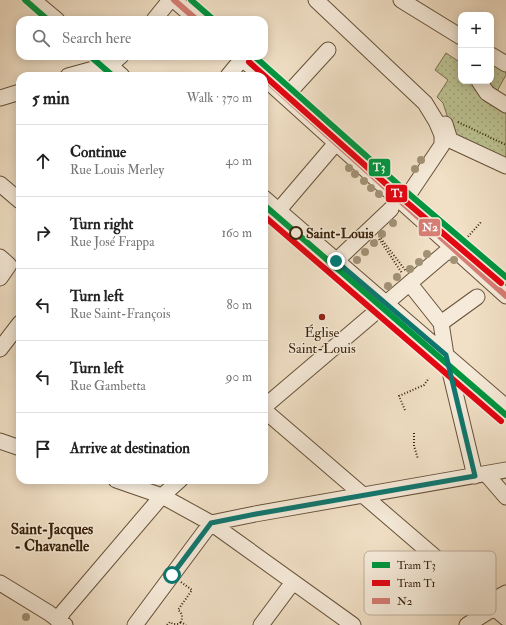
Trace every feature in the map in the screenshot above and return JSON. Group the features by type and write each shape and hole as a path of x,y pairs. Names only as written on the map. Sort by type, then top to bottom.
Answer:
{"street":[{"path":"33,0 51,16"},
{"path":"157,16 170,0"},
{"path":"174,0 192,16"},
{"path":"316,0 424,103 436,121 442,135 442,146 412,188 336,261"},
{"path":"401,0 458,34"},
{"path":"285,97 328,50"},
{"path":"494,57 506,64"},
{"path":"103,60 117,72"},
{"path":"77,72 103,60 116,60"},
{"path":"231,72 239,60"},
{"path":"244,60 258,72"},
{"path":"268,82 336,143 396,205 455,250 506,296"},
{"path":"481,84 487,93 506,105"},
{"path":"0,98 16,93"},
{"path":"424,103 435,106 445,124 450,140 506,166"},
{"path":"278,211 336,143"},
{"path":"0,184 16,198"},
{"path":"268,202 506,407"},
{"path":"268,404 386,304 410,280 445,253 455,250"},
{"path":"0,257 9,265 0,278"},
{"path":"410,280 441,324 446,355 481,475 506,497"},
{"path":"441,324 477,297"},
{"path":"0,349 16,328"},
{"path":"268,413 363,496 435,551"},
{"path":"0,441 16,447"},
{"path":"135,625 211,523 506,470"},
{"path":"128,484 162,496 211,523 353,625"},
{"path":"0,583 49,613 61,623 63,612 162,496 176,484"},
{"path":"261,625 294,582"},
{"path":"502,602 506,618"},
{"path":"467,625 482,615"}],"path":[{"path":"454,126 457,122 506,145"},
{"path":"468,236 482,221"},
{"path":"371,228 390,253 399,268 410,280"},
{"path":"390,253 402,266 410,280"},
{"path":"405,410 400,396 424,385 430,378"},
{"path":"414,433 414,446 418,459"},
{"path":"172,575 192,590 178,610 183,618 181,622"},
{"path":"167,625 170,622 173,624 179,624 181,622"},
{"path":"181,622 186,625"}],"green space":[{"path":"446,53 458,61 458,84 494,84 494,63 506,70 506,75 496,93 506,99 506,163 454,137 443,103 437,97 448,80 435,70"}],"tram line":[{"name":"T3","path":"25,0 43,16"},
{"name":"T3","path":"191,0 209,16"},
{"name":"T3","path":"95,60 108,72"},
{"name":"T3","path":"258,60 409,194 506,277"},
{"name":"T1","path":"249,62 260,72"},
{"name":"T1","path":"268,79 404,200 501,283"},
{"name":"T3","path":"268,208 506,415"},
{"name":"T1","path":"268,219 501,421"}],"transit line":[{"name":"N2","path":"174,0 192,16"},
{"name":"N2","path":"268,82 506,296"}],"place":[{"name":"Saint-Louis","path":"296,233"},
{"name":"Église Saint-Louis","path":"322,317"}],"district":[{"name":"Saint-Jacques - Chavanelle","path":"52,538"}],"route":[{"path":"172,575 211,523 475,476 446,355 336,261"}]}
